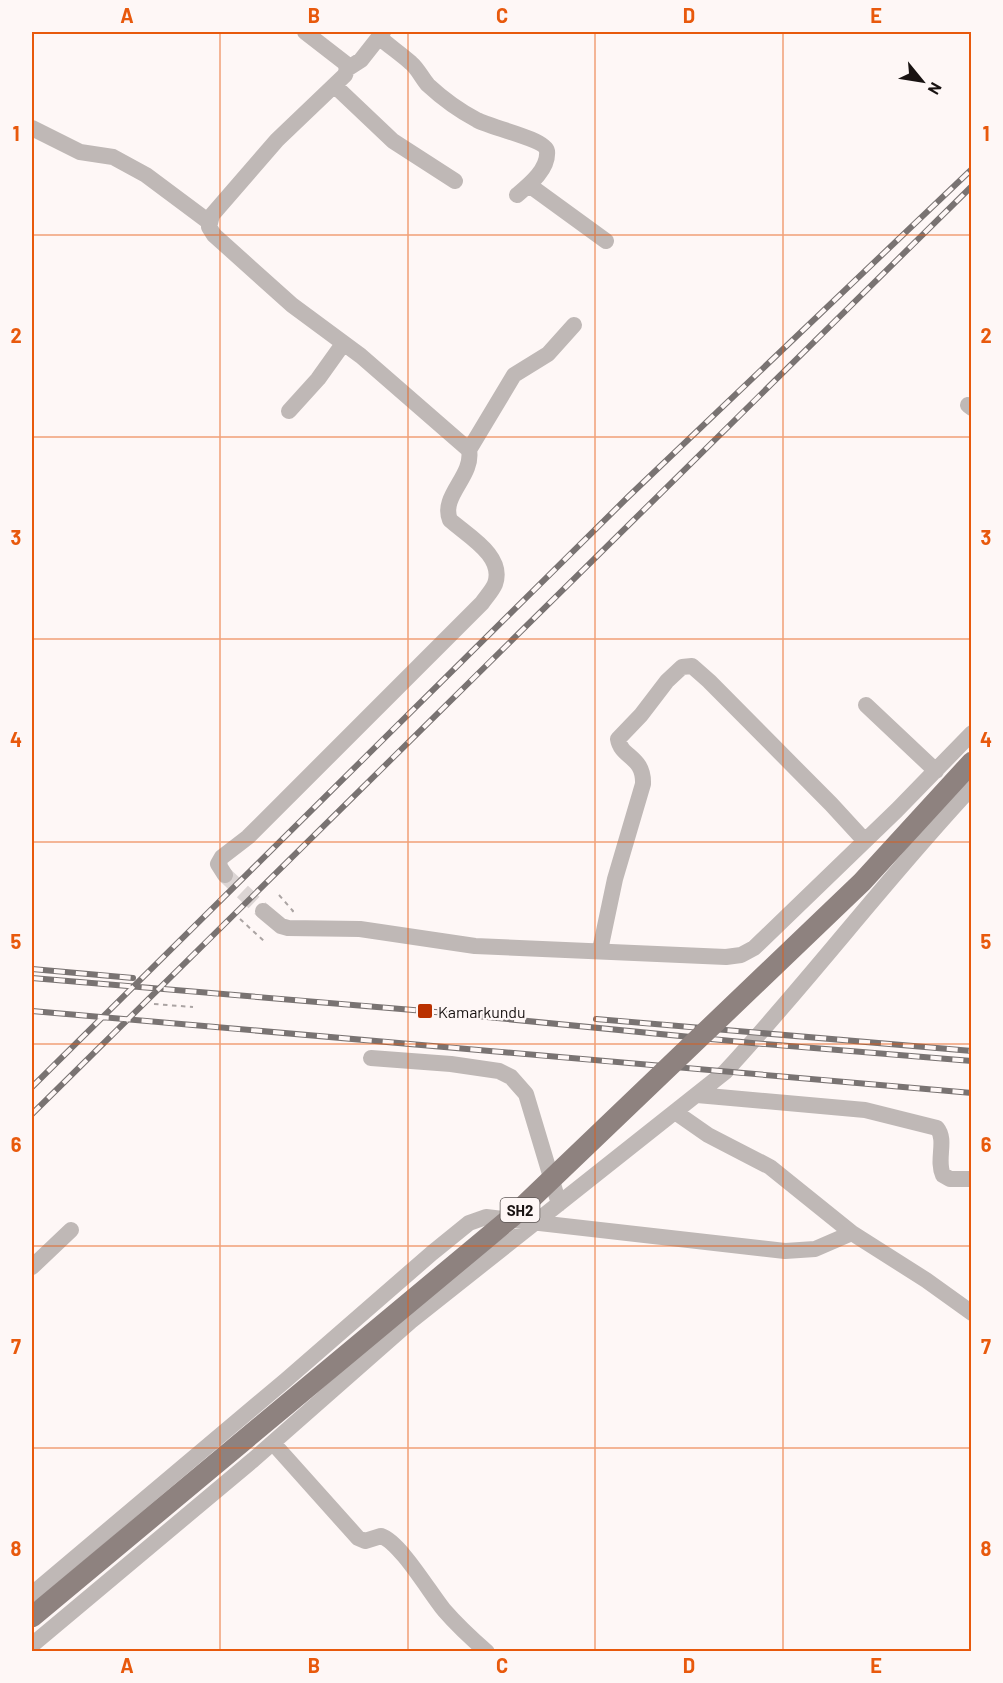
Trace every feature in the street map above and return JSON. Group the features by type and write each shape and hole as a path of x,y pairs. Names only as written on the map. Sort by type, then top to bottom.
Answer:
{"main road":[{"name":"SH2","path":"32,1617 513,1216 862,882 972,762"}],"street":[{"path":"304,32 345,63 347,69 345,75 277,140 212,215 209,227 214,235 292,305 370,364 469,450"},
{"path":"347,69 361,60 381,34 433,89 464,112 478,121 535,141 545,147 547,151 543,167 523,190 606,241"},
{"path":"335,86 393,141 455,181"},
{"path":"32,128 80,153 113,157 146,175 209,222"},
{"path":"225,875 218,864 222,857 256,829 482,603 494,586 498,574 495,562 488,552 450,520 447,513 448,505 469,465 469,450 514,375 548,354 574,325"},
{"path":"289,411 318,379 343,344"},
{"path":"600,950 615,879 643,784 644,773 620,745 618,739 641,715 667,681 682,667 692,666 709,681 865,841"},
{"path":"866,705 936,771"},
{"path":"263,911 281,926 288,928 360,929 475,946 726,957 741,955 754,948 972,733"},
{"path":"32,1645 273,1443 411,1321 725,1072 924,838 972,787"},
{"path":"371,1058 451,1064 499,1071 511,1077 526,1094 559,1204"},
{"path":"697,1095 865,1110 937,1128 941,1134 940,1163 943,1174 950,1179 972,1179"},
{"path":"675,1112 708,1135 770,1167 852,1233 926,1280 972,1313"},
{"path":"32,1594 469,1223 486,1217 785,1251 816,1249 852,1233"},
{"path":"32,1267 71,1230"},
{"path":"273,1443 358,1538 364,1541 381,1536 389,1540 445,1611 487,1652"}],"path":[{"path":"279,895 293,911 286,919"},
{"path":"240,919 265,942"},
{"path":"154,1004 193,1007"}],"tunnel":[{"path":"225,875 263,911"}],"railway":[{"path":"32,1087 628,497 972,169"},
{"path":"32,1114 972,186"},
{"path":"32,969 133,978"},
{"path":"32,978 972,1061"},
{"path":"32,1011 972,1093"},
{"path":"596,1019 972,1051"}],"place":[{"name":"Kamarkundu","path":"425,1011"}]}
